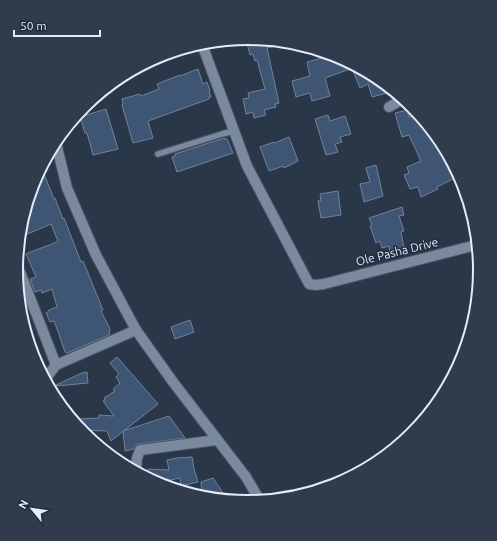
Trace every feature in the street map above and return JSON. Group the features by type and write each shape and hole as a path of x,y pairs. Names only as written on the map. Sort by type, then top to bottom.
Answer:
{"street":[{"path":"204,49 234,131"},
{"path":"389,107 398,102"},
{"name":"Ole Pasha Drive","path":"234,131 247,166 309,284 324,284 473,246"},
{"path":"58,150 67,188 96,255 136,330 173,382 246,477 257,496"},
{"path":"23,280 56,365"},
{"path":"49,375 56,365 136,330"},
{"path":"136,466 140,450 217,440"}],"lane":[{"path":"158,154 234,131"}],"building":[{"path":"248,45 274,46 267,48 279,103 275,104 276,107 264,110 266,115 254,118 253,112 246,114 243,99 249,98 248,93 265,89 257,60 255,61 253,54 250,55"},
{"path":"323,58 350,69 325,78 330,96 312,101 310,93 296,97 292,81 310,76 307,62"},
{"path":"198,69 203,84 207,82 211,97 148,121 153,138 133,143 122,105 122,99 140,94 141,96 159,89 157,84"},
{"path":"353,71 387,93 372,97 368,84 360,88"},
{"path":"106,109 118,149 93,155 87,133 85,133 81,120 85,115"},
{"path":"407,110 409,117 412,116 418,122 439,150 453,179 437,187 438,189 421,197 418,187 410,189 404,175 409,173 407,167 421,161 409,135 402,137 395,113"},
{"path":"328,115 330,121 345,116 351,134 340,137 342,142 335,144 338,152 326,155 315,119"},
{"path":"289,137 298,161 284,168 283,166 269,171 260,147"},
{"path":"224,138 227,139 233,153 177,172 172,157 175,156 175,154"},
{"path":"376,165 383,196 364,202 360,184 370,182 366,168"},
{"path":"44,175 63,219 64,218 81,262 83,261 103,310 101,311 110,329 109,335 67,353 65,352 54,321 50,322 46,313 57,307 52,289 42,293 41,290 35,292 30,279 36,277 26,254 58,241 51,224 26,235 35,198"},
{"path":"338,191 341,215 321,218 318,201 321,201 320,194"},
{"path":"402,207 404,215 399,216 404,231 401,232 405,254 392,257 389,246 382,248 380,241 376,243 369,218"},
{"path":"190,320 194,332 175,339 171,327"},
{"path":"117,357 158,404 111,441 107,431 89,430 79,419 99,418 99,415 114,416 103,401 105,400 104,398 115,391 113,389 120,383 116,377 119,374 110,363"},
{"path":"87,372 88,383 56,386 82,373"},
{"path":"169,416 185,438 139,444 136,445 134,449 125,451 123,431"},
{"path":"192,457 198,482 182,486 180,478 167,481 148,472 148,469 169,470 167,460"},
{"path":"213,478 224,495 202,491 201,482"}]}
